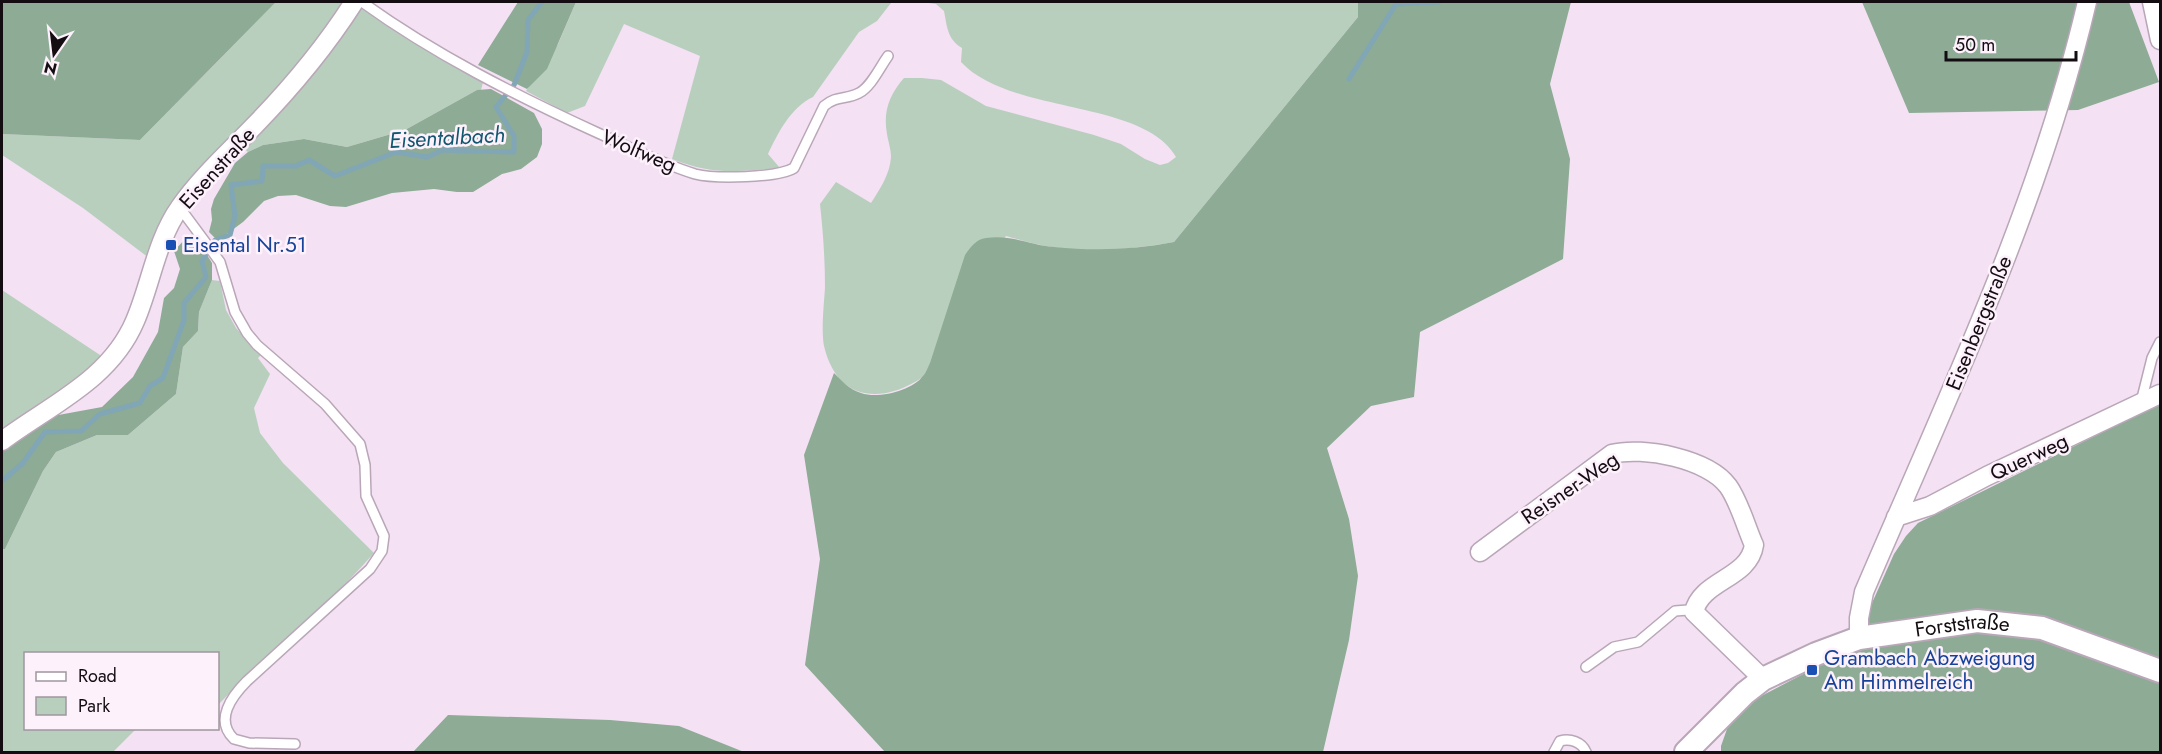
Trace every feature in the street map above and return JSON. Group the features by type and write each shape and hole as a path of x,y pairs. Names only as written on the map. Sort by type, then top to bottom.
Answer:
{"street":[{"name":"Eisenstraße","path":"2,441 73,394 101,372 111,360 135,323 162,242 180,208 202,180 286,91 354,2"},
{"name":"Eisenbergstraße","path":"1859,638 1859,618 1864,592 1953,389 2013,238 2072,62 2086,2"},
{"path":"2152,2 2160,40"},
{"name":"Querweg","path":"1896,517 1930,506 1987,476 2160,394"},
{"name":"Reisner-Weg","path":"1480,552 1612,454 1627,450 1653,451 1705,467 1718,474 1729,487 1754,545 1753,555 1745,565 1700,597 1694,612"},
{"path":"1694,612 1763,679"},
{"name":"Forststraße","path":"1686,753 1738,699 1763,679 1816,654 1859,638 1977,621 2042,628 2160,671"}],"lane":[{"name":"Wolfweg","path":"362,2 400,28 564,118 636,151 694,173 717,177 781,173 794,168 824,106 832,99 851,96 862,91 888,56"},
{"path":"180,208 220,262 235,312 247,333 257,345 325,404 360,444 365,465 366,496 384,536 381,551 370,569 242,686 226,711 227,728 234,739 249,743 295,744"},
{"path":"2141,402 2152,358 2160,342"},
{"path":"1586,667 1614,647 1638,642 1675,611 1694,612"},
{"path":"1554,753 1560,741 1566,739 1581,745 1586,753"}],"green space":[{"path":"2,2 276,2 140,140 2,134"},
{"path":"276,2 344,2 312,49 149,258 83,208 2,155 2,134 140,140"},
{"path":"518,2 576,2 547,69 527,89 478,65"},
{"path":"576,2 897,2 891,3 877,21 859,32 813,97 798,107 786,121 768,154 780,168 726,171 701,168 672,159 700,56 624,24 585,106 567,113 526,91 558,44"},
{"path":"921,2 1358,2 1358,17 1174,242 1128,248 1082,250 1046,246 1006,236 923,377 892,392 863,393 850,387 839,378 830,364 824,346 825,266 820,204 836,182 871,203 889,169 891,151 886,126 888,104 904,78 941,80 986,106 1121,144 1145,159 1160,165 1176,157 1159,138 1135,125 1106,115 1011,91 983,79 961,62 962,48 953,41 944,11 936,4"},
{"path":"1358,2 1571,2 1550,84 1570,159 1563,259 1420,332 1414,397 1371,406 1327,448 1349,519 1358,576 1349,640 1323,752 885,752 805,665 820,559 804,455 834,373 853,390 868,395 903,390 918,381 930,363 965,255 979,240 1003,237 1045,246 1084,249 1129,248 1174,242 1358,17"},
{"path":"1862,2 2129,2 2159,82 2078,110 1909,113"},
{"path":"358,6 416,43 484,79 481,90 477,90 405,130 347,147 304,139 263,145 248,152 242,147"},
{"path":"491,89 534,113 542,129 542,144 537,157 521,169 502,174 473,192 434,189 392,193 346,207 330,206 296,195 278,196 264,201 243,222 224,236 215,238 209,232 214,199 235,163 248,152 263,145 304,139 347,147 405,130 477,90"},
{"path":"186,238 199,242 212,263 212,280 199,312 198,331 183,347 176,394 128,435 97,435 56,452 43,471 5,549 2,549 2,449 53,416 102,407 133,377 158,332 164,298 174,288 180,269 174,251"},
{"path":"212,280 220,281 226,310 236,328 261,355 258,358 270,374 254,408 260,433 283,463 374,553 336,593 219,704 219,652 24,652 24,730 135,730 113,752 2,752 2,549 5,549 43,471 56,452 97,435 128,435 176,394 183,347 198,331 199,312"},
{"path":"2,290 103,357 2,440"},
{"path":"2160,404 2160,752 1721,752 1732,715 1746,704 1830,660 1859,632 1894,554 1918,523"},
{"path":"448,715 610,720 679,726 744,752 413,752"}],"waterway":[{"name":"Eisentalbach","path":"2,481 23,463 45,432 81,431 100,414 140,403 150,386 163,378 184,320 184,303 206,277 202,261 215,240 230,235 235,216 231,185 262,181 263,166 296,166 309,160 335,176 396,152 427,157 443,150 514,152 514,136 496,107 514,85 527,52 528,20 542,2"},
{"path":"1349,79 1396,4 1439,2"}],"place":[{"name":"Eisental Nr.51","path":"171,245"},
{"name":"Grambach Abzweigung Am Himmelreich","path":"1812,670"}]}
